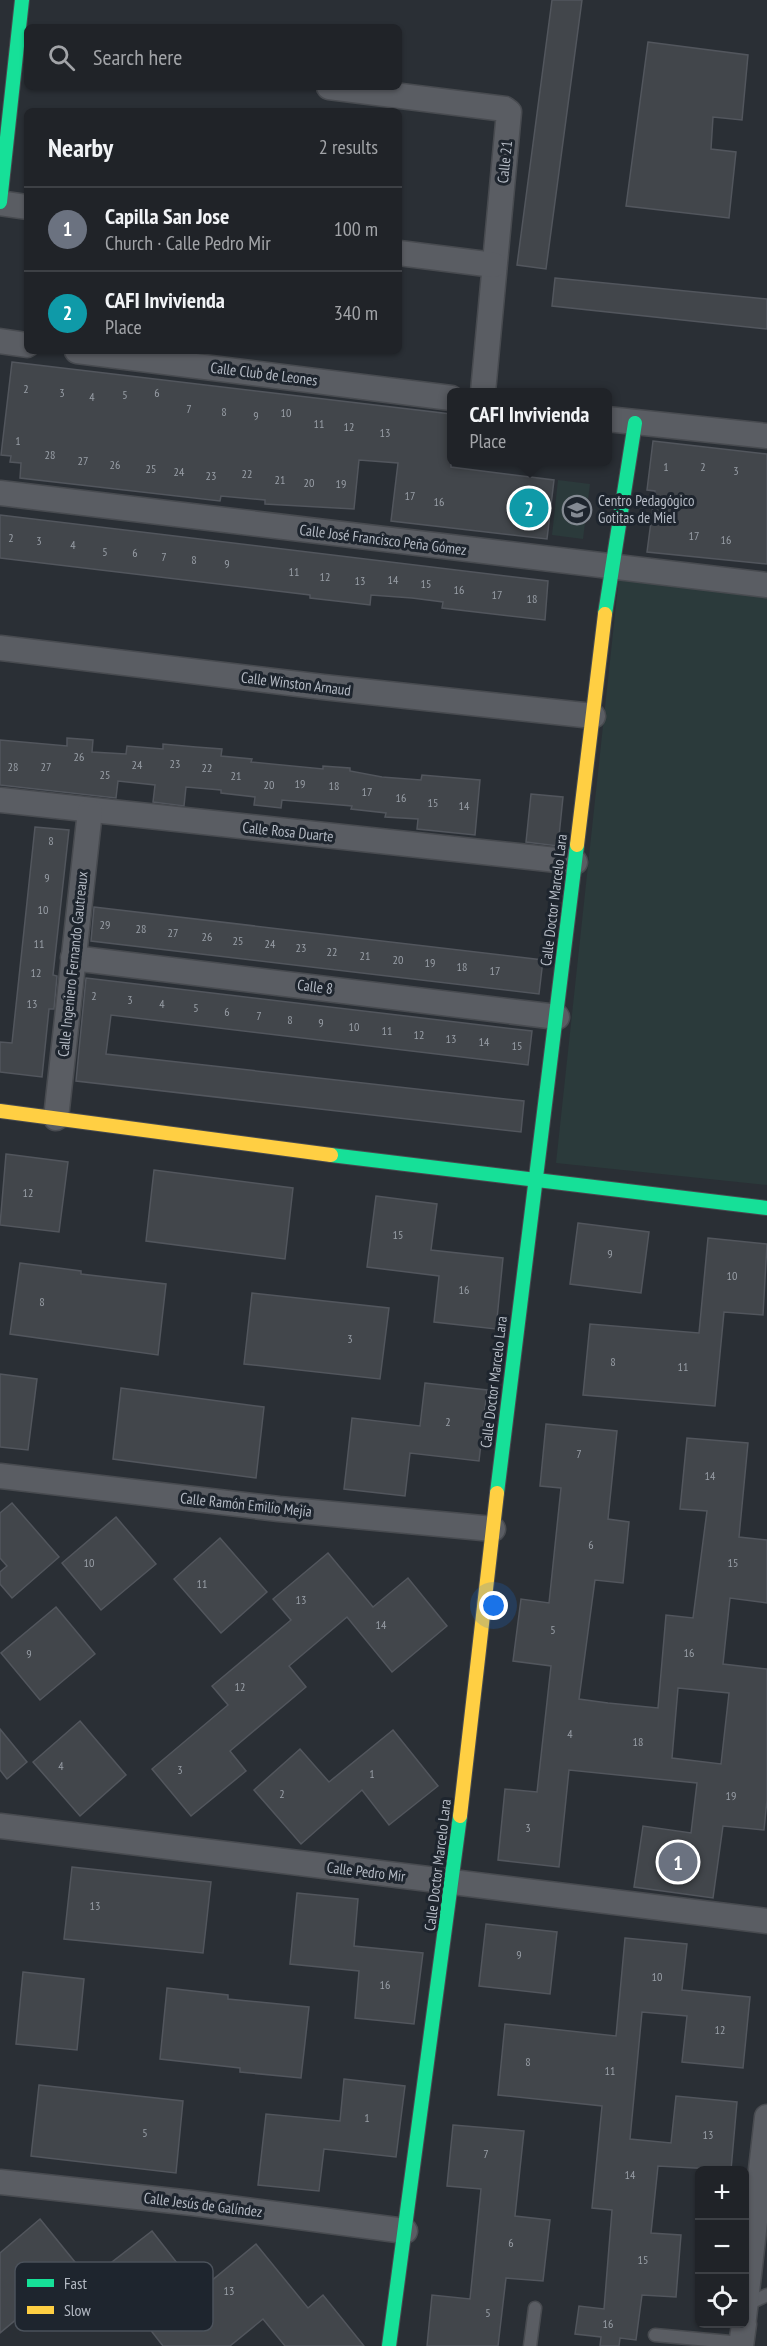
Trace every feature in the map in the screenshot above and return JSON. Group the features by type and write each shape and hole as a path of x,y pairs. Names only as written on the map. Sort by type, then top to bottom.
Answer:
{"street":[{"path":"22,0 15,47 0,203 24,207"},
{"name":"Calle 21","path":"353,90 506,109 509,112 483,388"},
{"path":"402,253 494,265"},
{"path":"0,341 24,345"},
{"name":"Calle Club de Leones","path":"101,354 447,397"},
{"path":"612,420 767,436"},
{"name":"Calle Doctor Marcelo Lara","path":"389,2346 452,1883 535,1181 611,568 635,423"},
{"name":"Calle José Francisco Peña Gómez","path":"0,493 767,585"},
{"name":"Calle Winston Arnaud","path":"0,648 323,687 593,716"},
{"name":"Calle Rosa Duarte","path":"0,800 575,862"},
{"name":"Calle Ingeniero Fernando Gautreaux","path":"56,1118 90,811"},
{"name":"Calle 8","path":"73,958 556,1017"},
{"path":"0,1111 535,1181 767,1208"},
{"name":"Calle Ramón Emilio Mejía","path":"0,1476 279,1509 493,1529"},
{"name":"Calle Pedro Mir","path":"0,1826 767,1922"},
{"path":"749,2305 764,2175 767,2117"},
{"name":"Calle Jesús de Galíndez","path":"0,2182 192,2203 405,2231"}],"lane":[{"path":"530,2346 535,2308"},
{"path":"655,2335 705,2328"}],"shaded area":[{"path":"558,480 590,484 583,539 552,535"},
{"path":"619,577 767,593 767,1185 556,1163"}],"building":[{"path":"552,0 582,0 546,269 517,265"},
{"path":"648,42 748,55 742,120 713,117 711,149 736,152 729,218 626,206"},
{"path":"555,278 767,299 767,329 552,306"},
{"path":"12,362 447,414 447,466 554,480 547,539 391,521 398,463 359,460 354,509 265,504 265,500 221,496 220,501 20,478 21,463 10,462 11,456 1,455"},
{"path":"653,441 767,454 767,564 647,552 655,491 647,490"},
{"path":"0,515 548,581 545,620 442,608 443,602 412,598 371,595 370,605 310,598 310,595 0,558"},
{"path":"67,738 93,740 92,752 126,754 127,746 163,749 163,744 222,749 221,756 252,759 251,762 323,769 323,766 350,768 350,771 382,777 421,780 422,775 480,780 475,835 417,829 418,819 385,817 386,813 351,809 352,806 282,800 281,808 254,805 255,797 221,793 221,790 186,787 184,806 153,802 155,785 118,781 116,798 0,785 0,740 67,746"},
{"path":"531,794 563,797 558,846 526,842"},
{"path":"35,827 69,830 53,975 57,976 54,1009 49,1009 42,1077 0,1072 0,1042 12,1043"},
{"path":"94,907 543,960 539,994 91,941"},
{"path":"86,978 532,1031 528,1065 111,1015 106,1054 524,1101 521,1132 76,1081"},
{"path":"6,1154 68,1162 59,1232 0,1225"},
{"path":"154,1170 293,1188 285,1259 146,1241"},
{"path":"376,1196 437,1204 431,1250 503,1258 496,1329 434,1322 439,1276 367,1267"},
{"path":"578,1223 649,1232 641,1293 570,1284"},
{"path":"708,1238 767,1244 763,1315 724,1312 715,1406 583,1395 590,1324 699,1333"},
{"path":"20,1263 81,1271 81,1274 166,1284 158,1355 10,1334"},
{"path":"252,1293 389,1308 380,1379 244,1364"},
{"path":"0,1374 37,1379 28,1450 0,1447"},
{"path":"425,1383 487,1390 479,1461 410,1453 405,1496 344,1489 352,1418 420,1426"},
{"path":"121,1388 264,1407 256,1478 113,1459"},
{"path":"546,1424 617,1431 608,1519 629,1522 623,1583 595,1580 579,1699 658,1708 666,1615 693,1618 707,1511 680,1509 687,1438 748,1443 739,1537 767,1540 767,1603 730,1598 723,1664 767,1669 767,1800 764,1830 723,1826 713,1898 634,1887 643,1826 691,1833 697,1783 569,1770 559,1867 498,1860 505,1789 537,1792 551,1666 513,1661 521,1599 549,1603 561,1488 540,1486","holes":["678,1688 729,1693 721,1764 672,1758"]},
{"path":"12,1503 59,1557 12,1598 0,1584 0,1572 7,1566 0,1558 0,1513"},
{"path":"116,1517 156,1564 101,1610 62,1563"},
{"path":"220,1538 267,1592 221,1633 174,1579"},
{"path":"328,1553 373,1607 408,1578 447,1626 392,1672 347,1617 289,1666 306,1687 230,1751 246,1771 191,1816 152,1769 228,1705 212,1686 291,1620 273,1599"},
{"path":"56,1607 95,1654 40,1700 1,1653"},
{"path":"80,1721 126,1775 80,1816 33,1762"},
{"path":"0,1729 27,1762 7,1779 0,1770"},
{"path":"393,1730 438,1786 389,1825 362,1790 301,1844 254,1790 300,1749 329,1782"},
{"path":"72,1867 211,1882 203,1953 64,1939"},
{"path":"297,1893 358,1899 354,1946 423,1953 414,2024 355,2018 359,1971 290,1964"},
{"path":"486,1924 557,1932 550,1994 479,1986"},
{"path":"625,1938 687,1944 682,1990 750,1997 743,2068 682,2062 687,2016 642,2012 630,2139 671,2143 676,2096 737,2102 731,2166 695,2166 695,2168 658,2166 651,2233 681,2235 676,2297 642,2295 636,2340 620,2338 619,2346 600,2346 601,2337 575,2334 579,2306 604,2309 612,2210 592,2208 602,2106 498,2095 505,2024 616,2036"},
{"path":"23,1972 84,1979 77,2050 16,2044"},
{"path":"167,1988 228,1995 228,1999 309,2007 301,2078 240,2072 240,2068 160,2059"},
{"path":"344,2079 405,2086 396,2157 324,2149 319,2191 258,2185 266,2114 340,2121"},
{"path":"39,2085 183,2101 176,2173 31,2156"},
{"path":"453,2125 524,2131 515,2216 550,2220 543,2281 506,2278 498,2346 427,2346 432,2295 470,2299 481,2189 447,2186"},
{"path":"40,2219 75,2262 15,2262 15,2320 0,2333 0,2253"},
{"path":"152,2231 176,2262 112,2262"},
{"path":"256,2244 308,2308 323,2295 364,2346 285,2346 263,2319 230,2346 163,2346 151,2331 213,2331 213,2279"}],"traffic: fast":[{"path":"0,202 22,0"},
{"path":"605,614 635,423"},
{"path":"497,1493 577,845"},
{"path":"331,1155 767,1208"},
{"path":"389,2346 460,1816"}],"traffic: slow":[{"path":"577,845 605,614"},
{"path":"0,1111 331,1155"},
{"path":"460,1816 497,1493"}],"place":[{"name":"CAFI Invivienda","path":"529,508"},
{"name":"Centro Pedagógico Gotitas de Miel","path":"577,510"},
{"name":"Capilla San Jose","path":"678,1862"}]}
